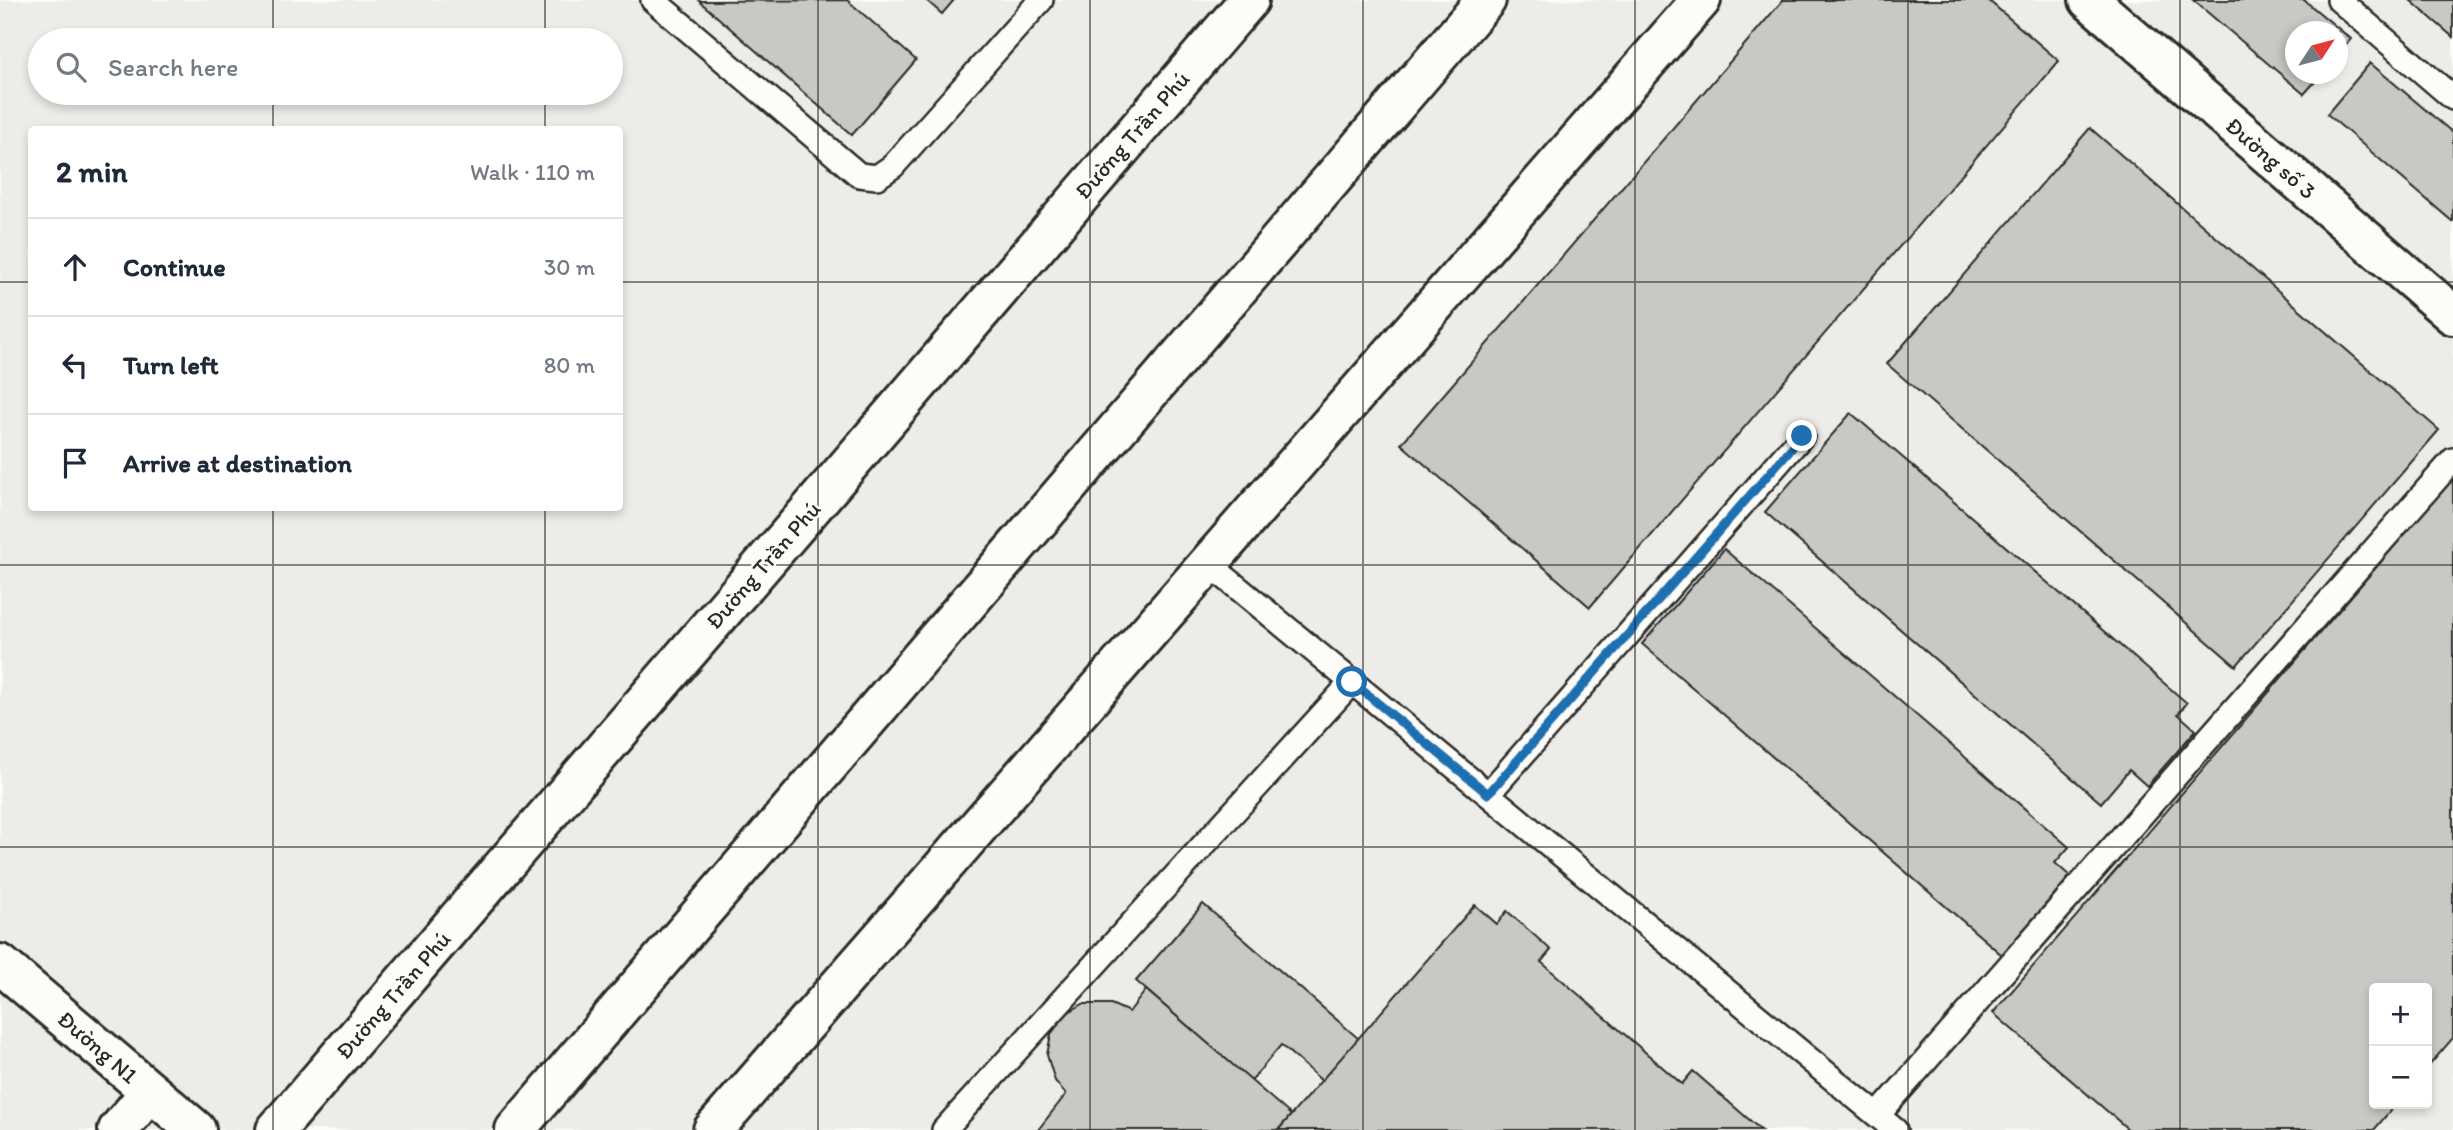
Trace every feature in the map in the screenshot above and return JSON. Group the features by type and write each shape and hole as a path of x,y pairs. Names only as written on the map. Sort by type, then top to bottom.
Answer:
{"main road":[{"name":"Đường Trần Phú","path":"276,1130 1249,0"},
{"path":"514,1130 1486,0"},
{"path":"713,1130 1701,0"},
{"name":"Đường số 3","path":"2089,0 2453,315"},
{"name":"Đường N1","path":"0,964 196,1130"},
{"path":"118,1130 150,1093"}],"lane":[{"path":"653,0 859,175 877,177 893,166 1041,0"},
{"path":"2339,0 2453,98"},
{"path":"1488,794 1802,436"},
{"path":"1878,1115 2453,460"},
{"path":"1209,564 1895,1130"},
{"path":"944,1130 1352,682"}],"shaded area":[{"path":"0,0 2453,0 2453,1130 0,1130"}],"building":[{"path":"847,0 916,60 852,135 699,1"},
{"path":"926,0 954,0 942,14"},
{"path":"1783,0 1988,0 2059,61 1590,607 1401,444"},
{"path":"2193,0 2304,0 2329,21 2285,21 2285,78"},
{"path":"2410,0 2453,0 2453,37"},
{"path":"2370,63 2453,133 2453,222 2327,114"},
{"path":"2292,84 2313,84 2304,94"},
{"path":"2090,128 2439,430 2236,666 1887,364"},
{"path":"1851,413 2187,703 2178,714 2196,730 2147,786 2129,770 2101,803 1765,512"},
{"path":"2453,478 2453,1038 2432,1062 2432,983 2369,983 2369,1109 2392,1109 2374,1130 2129,1130 1993,1013"},
{"path":"1724,549 2069,847 2055,863 2070,876 2002,955 1642,644"},
{"path":"1203,904 1359,1039 1322,1081 1281,1045 1251,1081 1136,981"},
{"path":"1475,905 1497,924 1507,911 1551,950 1541,962 1682,1084 1693,1071 1761,1130 1278,1130"},
{"path":"1146,990 1291,1115 1278,1130 1038,1130 1066,1094 1055,1081 1047,1055 1051,1034 1067,1013 1083,1004 1111,1004 1129,1012"}],"route":[{"path":"1352,682 1488,794 1802,436"}]}
